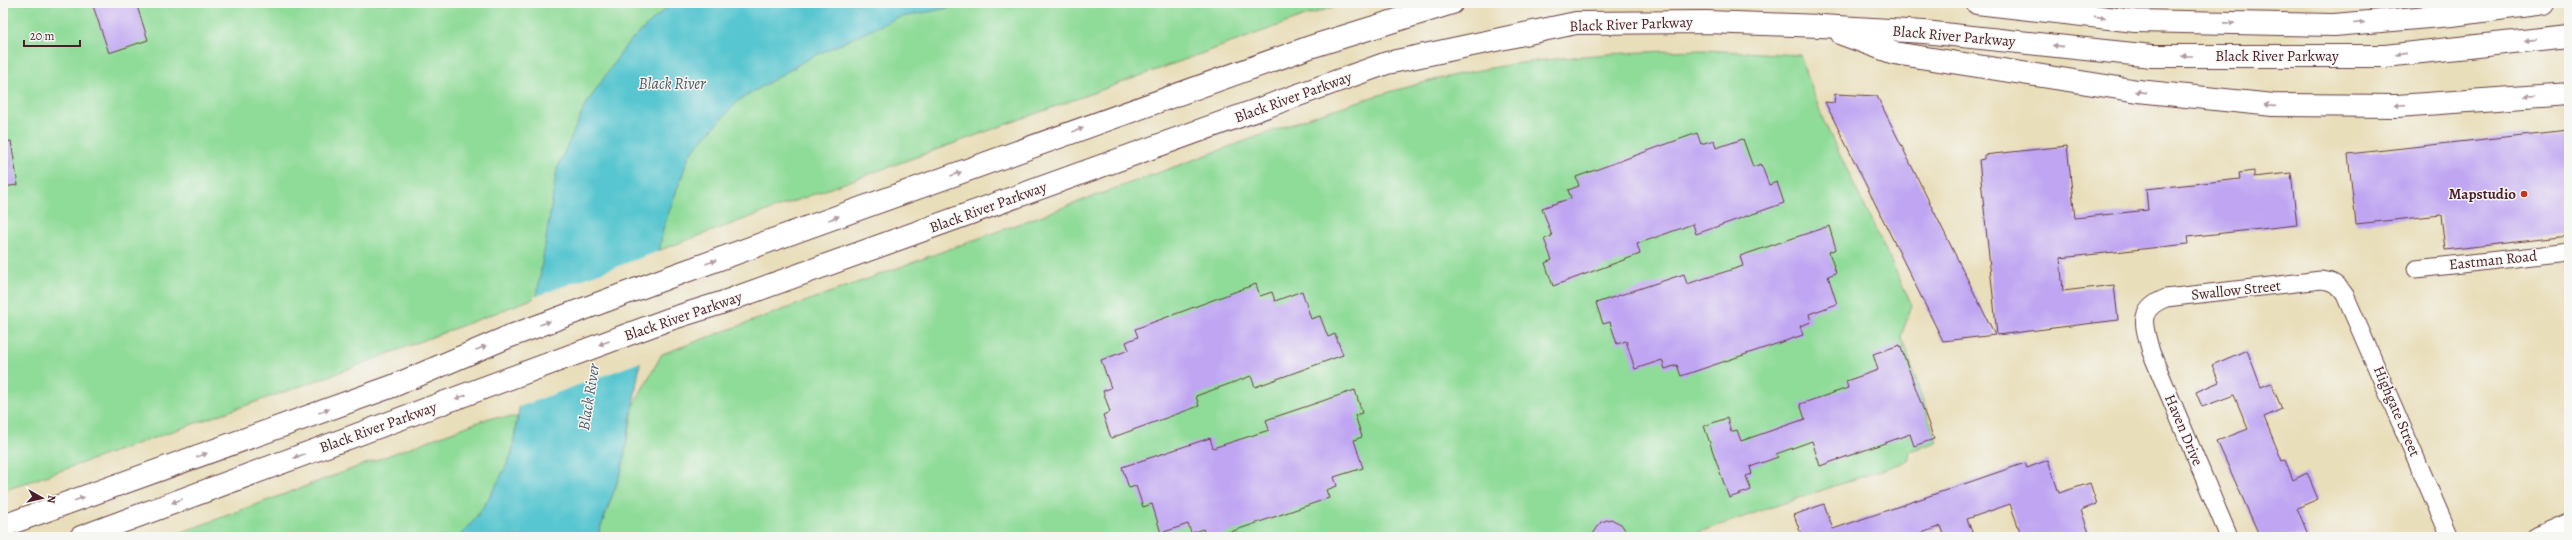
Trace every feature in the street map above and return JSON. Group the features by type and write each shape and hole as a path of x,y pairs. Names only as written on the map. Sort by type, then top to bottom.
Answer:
{"highway":[{"path":"3,526 393,386 508,337 675,275 1310,47 1452,3"},
{"name":"Black River Parkway","path":"1977,3 2135,21 2334,25 2452,15 2544,3"},
{"name":"Black River Parkway","path":"81,537 667,320 721,303 1387,63 1576,23 1706,22 1821,26 1924,32 2152,56 2385,56 2569,36"},
{"path":"1821,26 1894,54 2138,91 2273,105 2396,106 2569,94"}],"street":[{"name":"Eastman Road","path":"2416,269 2569,252"},
{"name":"Swallow Street","path":"2143,322 2146,310 2155,302 2166,298 2321,280 2331,281 2340,287"},
{"name":"Highgate Street","path":"2340,287 2352,308 2450,537"},
{"name":"Haven Drive","path":"2143,322 2151,352 2229,537"},
{"path":"2534,537 2569,522"}],"green space":[{"path":"3,3 1348,3 1308,15 679,243 335,374 3,491"},
{"path":"1704,50 1800,55 1824,122 1912,305 1901,336 1937,442 1910,451 1908,461 1699,532 1700,537 597,537 622,469 634,404 662,354 1319,114 1417,84 1514,64 1545,60 1608,54"},
{"path":"517,417 512,453 499,483 468,529 458,537 169,537 489,418"}],"water":[{"name":"Black River","path":"672,3 973,3 897,18 808,59 738,101 690,153 663,229 622,469 597,537 458,537 466,530 481,510 496,486 512,453 557,169 585,106 627,44"}],"pier":[{"path":"662,250 643,361 516,408 534,297"}],"building":[{"path":"92,3 136,3 148,40 109,53"},
{"path":"1835,94 1877,96 1995,335 1943,341 1825,102 1834,103"},
{"path":"2569,130 2569,236 2445,250 2441,215 2356,224 2348,154"},
{"path":"1697,133 1701,144 1714,140 1716,148 1743,139 1753,167 1761,164 1769,185 1777,182 1784,203 1696,234 1693,224 1637,244 1640,254 1553,286 1545,263 1552,260 1544,239 1552,236 1542,208 1571,198 1568,190 1579,186 1576,177"},
{"path":"11,141 18,185 3,187 3,142"},
{"path":"2067,146 2075,218 2148,210 2146,189 2240,179 2239,173 2254,171 2254,177 2291,173 2297,225 2187,237 2188,244 2060,258 2063,291 2114,285 2118,320 1997,335 1979,160 1984,159 1984,155"},
{"path":"1829,226 1836,249 1829,252 1836,273 1828,276 1837,304 1809,314 1811,322 1800,326 1803,335 1681,376 1677,365 1665,369 1662,360 1635,369 1626,341 1617,344 1610,322 1603,324 1596,303 1684,274 1687,284 1743,266 1740,256"},
{"path":"1256,284 1260,296 1272,292 1275,301 1302,291 1311,319 1320,316 1328,337 1335,334 1343,355 1255,387 1251,376 1196,396 1199,406 1111,438 1103,415 1110,412 1103,391 1111,388 1101,360 1129,350 1126,342 1138,337 1135,329"},
{"path":"1900,345 1934,439 1914,446 1910,434 1820,466 1812,441 1776,454 1778,457 1750,467 1752,474 1746,476 1751,490 1729,498 1704,426 1727,418 1731,432 1737,430 1741,441 1805,419 1800,404 1848,388 1846,381 1878,370 1873,354"},
{"path":"2247,350 2261,387 2271,383 2282,409 2264,417 2282,461 2285,460 2293,480 2307,473 2318,499 2297,508 2309,537 2260,537 2217,441 2248,429 2234,395 2202,407 2196,392 2219,382 2212,365"},
{"path":"1355,390 1362,413 1355,415 1362,437 1354,440 1363,468 1334,477 1337,486 1326,490 1329,498 1216,537 1206,537 1203,529 1191,533 1188,524 1161,533 1152,504 1143,507 1136,486 1129,488 1122,467 1210,438 1213,448 1269,430 1266,420"},
{"path":"2048,460 2059,493 2090,483 2097,504 2081,510 2089,533 2076,537 2022,537 2010,504 1967,519 1974,537 1945,537 1941,526 1910,537 1802,537 1794,515 1824,504 1833,529 2025,463 2027,468"},
{"path":"1611,519 1621,524 1630,537 1591,537 1601,522"}],"place":[{"name":"Mapstudio","path":"2524,194"}]}
